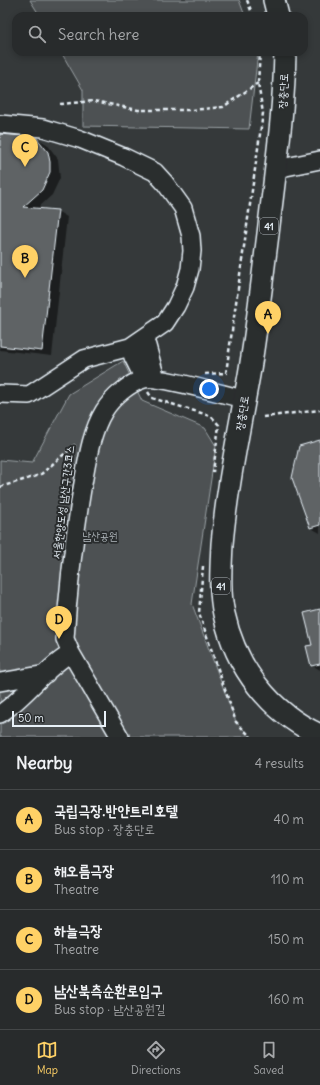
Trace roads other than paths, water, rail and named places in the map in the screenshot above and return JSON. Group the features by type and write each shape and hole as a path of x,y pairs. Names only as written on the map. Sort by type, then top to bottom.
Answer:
{"main road":[{"path":"274,0 277,12"},
{"name":"장충단로","path":"285,56 284,100 276,169 252,351 224,524 221,562 223,612 241,662 259,689 271,702 297,722 320,735"}],"street":[{"path":"0,124 44,128 80,139 124,157 155,172 166,183 183,208 191,236 192,251 190,268 185,287 176,306 165,323 136,343 84,359 29,395 0,394"},
{"path":"276,169 320,160"},
{"path":"136,343 147,346 150,379"},
{"path":"120,737 71,653 65,639 75,532 89,451 104,411 124,390 150,379 244,399"},
{"path":"6,710 46,674 58,661 71,653"},
{"path":"0,682 46,674"}],"place":[{"name":"하늘극장","path":"25,167"},
{"name":"해오름극장","path":"25,278"},
{"name":"국립극장.반얀트리호텔","path":"268,334"},
{"name":"남산북측순환로입구","path":"59,639"}],"park label":[{"name":"남산공원","path":"100,536"}]}
